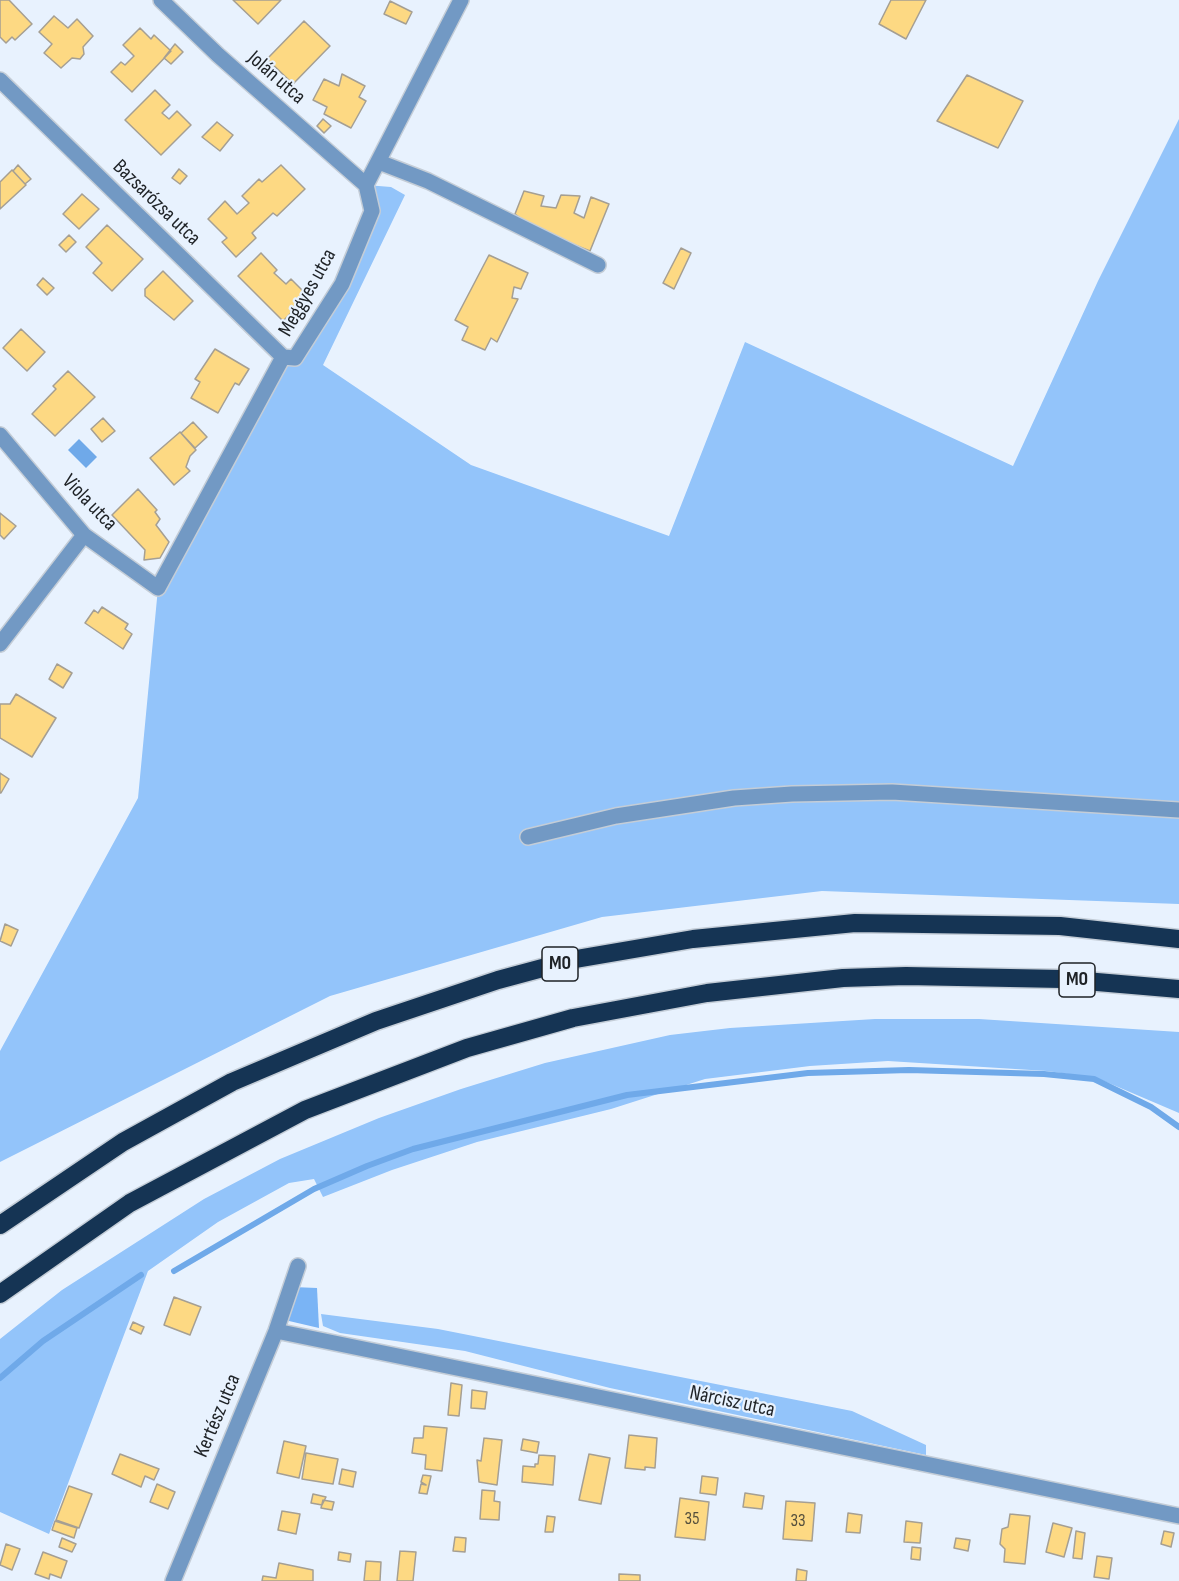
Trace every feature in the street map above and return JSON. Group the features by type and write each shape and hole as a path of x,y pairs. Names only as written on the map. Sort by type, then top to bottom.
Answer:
{"highway":[{"name":"M0","path":"0,1225 123,1142 232,1082 376,1020 498,980 576,959 693,939 855,923 1060,926 1179,939"},
{"name":"M0","path":"0,1294 130,1203 305,1110 467,1047 573,1018 707,993 843,978 906,976 1062,979 1179,989"}],"street":[{"name":"Jolán utca","path":"161,0 218,55 366,185"},
{"path":"366,185 461,0"},
{"name":"Bazsarózsa utca","path":"0,80 283,357"},
{"path":"379,162 428,181 598,265"},
{"name":"Meggyes utca","path":"158,588 283,357 295,358 342,284 372,211 366,185"},
{"name":"Viola utca","path":"0,435 84,535 158,588"},
{"path":"0,644 84,535"},
{"path":"528,837 616,816 734,798 803,793 892,792 1179,810"},
{"name":"Kertész utca","path":"173,1581 276,1331 298,1266"},
{"name":"Nárcisz utca","path":"276,1331 1179,1516"}],"shaded area":[{"path":"1179,119 1179,904 822,891 602,917 330,996 0,1162 0,1051 138,798 158,588 283,357 296,358 372,211 366,185 391,187 405,195 323,365 471,465 669,536 745,342 1013,466 1098,281"},
{"path":"79,439 97,457 86,468 68,450"},
{"path":"875,1019 979,1019 1179,1032 1179,1113 1097,1078 1047,1071 888,1061 810,1066 705,1079 611,1109 477,1142 392,1170 323,1197 314,1179 289,1183 218,1222 148,1271 49,1534 0,1512 0,1339 62,1290 204,1199 280,1159 379,1118 545,1063 670,1035 730,1028"},
{"path":"293,1287 317,1288 319,1328 289,1321 283,1308"},
{"path":"321,1314 438,1329 852,1411 926,1445 926,1455 610,1388 465,1351 340,1333 323,1326"}],"building":[{"path":"0,0 9,0 32,24 15,40 12,37 6,43 0,37"},
{"path":"233,0 281,0 258,24"},
{"path":"891,0 926,0 906,39 879,24"},
{"path":"390,1 412,12 406,24 384,14"},
{"path":"54,16 68,28 77,19 93,36 83,47 84,54 80,59 72,58 61,68 44,53 52,44 39,32"},
{"path":"304,21 330,46 293,84 267,59"},
{"path":"140,28 151,39 154,35 171,51 132,92 111,72 121,62 125,65 134,56 123,45"},
{"path":"175,44 183,52 171,64 164,58"},
{"path":"342,74 365,86 359,97 366,101 351,128 324,114 327,107 313,100 324,79 339,86"},
{"path":"967,75 1023,101 998,148 937,121"},
{"path":"155,90 170,105 162,113 169,119 177,111 191,125 161,155 125,120"},
{"path":"323,119 331,126 324,133 317,126"},
{"path":"217,122 233,135 220,151 202,137"},
{"path":"18,165 31,179 25,184 13,171"},
{"path":"281,165 305,189 277,216 273,213 252,233 256,238 236,257 222,242 227,238 208,219 225,201 237,214 249,203 242,196 259,179 262,182"},
{"path":"179,169 187,176 180,184 172,178"},
{"path":"12,170 26,185 0,209 0,182"},
{"path":"524,191 544,196 541,206 556,208 561,195 580,196 574,213 584,218 591,197 609,204 590,251 534,229 515,214"},
{"path":"82,194 99,209 79,229 63,214"},
{"path":"107,225 143,259 112,291 93,273 102,263 86,247"},
{"path":"69,235 76,242 66,252 59,245"},
{"path":"681,248 691,253 674,289 663,283"},
{"path":"261,253 277,270 274,273 286,284 291,279 308,296 283,321 238,276"},
{"path":"489,255 528,273 521,289 514,287 512,298 518,299 497,342 491,338 485,350 462,340 468,327 455,320"},
{"path":"163,271 193,301 174,320 145,296 145,289"},
{"path":"43,278 54,288 47,295 37,285"},
{"path":"21,329 45,352 27,371 3,348"},
{"path":"215,349 249,369 239,385 235,383 218,413 191,398 200,382 195,379"},
{"path":"68,371 95,397 55,436 32,414 56,389 53,386"},
{"path":"103,418 115,431 102,442 91,429"},
{"path":"193,422 207,437 195,448 181,433"},
{"path":"180,432 196,450 190,456 186,467 190,471 174,485 150,458"},
{"path":"138,489 157,510 155,512 160,519 156,525 169,542 160,558 144,560 145,550 112,515"},
{"path":"0,513 16,526 4,539 0,535"},
{"path":"102,607 128,624 125,629 132,634 123,649 85,623 94,610 98,613"},
{"path":"57,664 72,673 63,688 49,679"},
{"path":"16,694 56,718 32,757 0,738 0,704 10,704"},
{"path":"0,773 9,779 1,793 0,793"},
{"path":"5,924 18,930 11,946 0,941"},
{"path":"174,1297 201,1307 190,1335 164,1325"},
{"path":"133,1322 144,1327 141,1334 130,1329"},
{"path":"451,1383 462,1385 459,1416 448,1415"},
{"path":"472,1390 487,1392 485,1409 471,1408"},
{"path":"424,1426 447,1428 442,1471 425,1469 426,1455 412,1453 414,1438 423,1438"},
{"path":"629,1435 657,1438 655,1468 645,1467 645,1470 625,1468"},
{"path":"484,1438 502,1440 497,1485 479,1482 477,1460 481,1461"},
{"path":"523,1439 539,1442 537,1453 521,1450"},
{"path":"284,1441 306,1446 299,1478 277,1473"},
{"path":"306,1453 338,1459 333,1484 302,1479"},
{"path":"120,1454 159,1469 154,1480 145,1476 141,1487 112,1474"},
{"path":"589,1454 610,1458 601,1504 579,1500"},
{"path":"539,1455 555,1456 553,1485 522,1482 523,1466 535,1467 535,1464 538,1464"},
{"path":"342,1469 356,1472 353,1487 339,1484"},
{"path":"423,1475 431,1476 427,1494 419,1493 421,1484 426,1485 421,1482"},
{"path":"702,1476 718,1478 716,1495 700,1493"},
{"path":"157,1484 175,1492 168,1509 150,1502"},
{"path":"69,1486 92,1494 79,1528 56,1520"},
{"path":"482,1490 495,1491 494,1501 500,1502 499,1520 480,1519"},
{"path":"745,1493 764,1496 762,1509 743,1507"},
{"path":"313,1494 326,1497 322,1505 311,1503"},
{"path":"680,1498 709,1502 705,1540 675,1537"},
{"path":"323,1500 334,1502 332,1510 321,1508"},
{"path":"786,1501 815,1503 812,1541 783,1539"},
{"path":"282,1511 300,1514 296,1534 278,1530"},
{"path":"848,1513 862,1515 860,1533 846,1532"},
{"path":"1010,1514 1030,1516 1025,1564 1004,1562 1005,1549 1000,1544 1002,1529 1008,1527"},
{"path":"547,1516 555,1517 553,1532 545,1532"},
{"path":"55,1521 77,1528 74,1538 52,1530"},
{"path":"906,1521 922,1523 920,1543 904,1542"},
{"path":"1053,1523 1072,1528 1064,1557 1046,1552"},
{"path":"1076,1531 1085,1533 1082,1559 1073,1558"},
{"path":"1164,1531 1174,1533 1171,1547 1161,1544"},
{"path":"455,1537 466,1538 465,1552 453,1551"},
{"path":"62,1538 76,1544 72,1552 59,1547"},
{"path":"956,1538 970,1540 968,1551 954,1548"},
{"path":"6,1544 20,1549 12,1570 0,1565"},
{"path":"912,1547 921,1548 920,1560 911,1559"},
{"path":"400,1551 416,1552 413,1581 397,1581"},
{"path":"43,1552 67,1561 61,1578 50,1574 49,1579 35,1574"},
{"path":"339,1552 351,1554 350,1562 338,1560"},
{"path":"1097,1556 1112,1558 1109,1579 1094,1577"},
{"path":"366,1561 381,1562 380,1581 364,1581"},
{"path":"279,1563 313,1570 313,1581 262,1581 263,1576 276,1578"},
{"path":"797,1569 807,1571 806,1581 796,1581"},
{"path":"619,1574 640,1575 640,1581 619,1581"}],"waterway":[{"path":"174,1271 314,1189 367,1166 413,1149 627,1095 808,1073 909,1070 1044,1074 1094,1079 1151,1107 1179,1127"},
{"path":"0,1378 43,1341 141,1275"}]}
